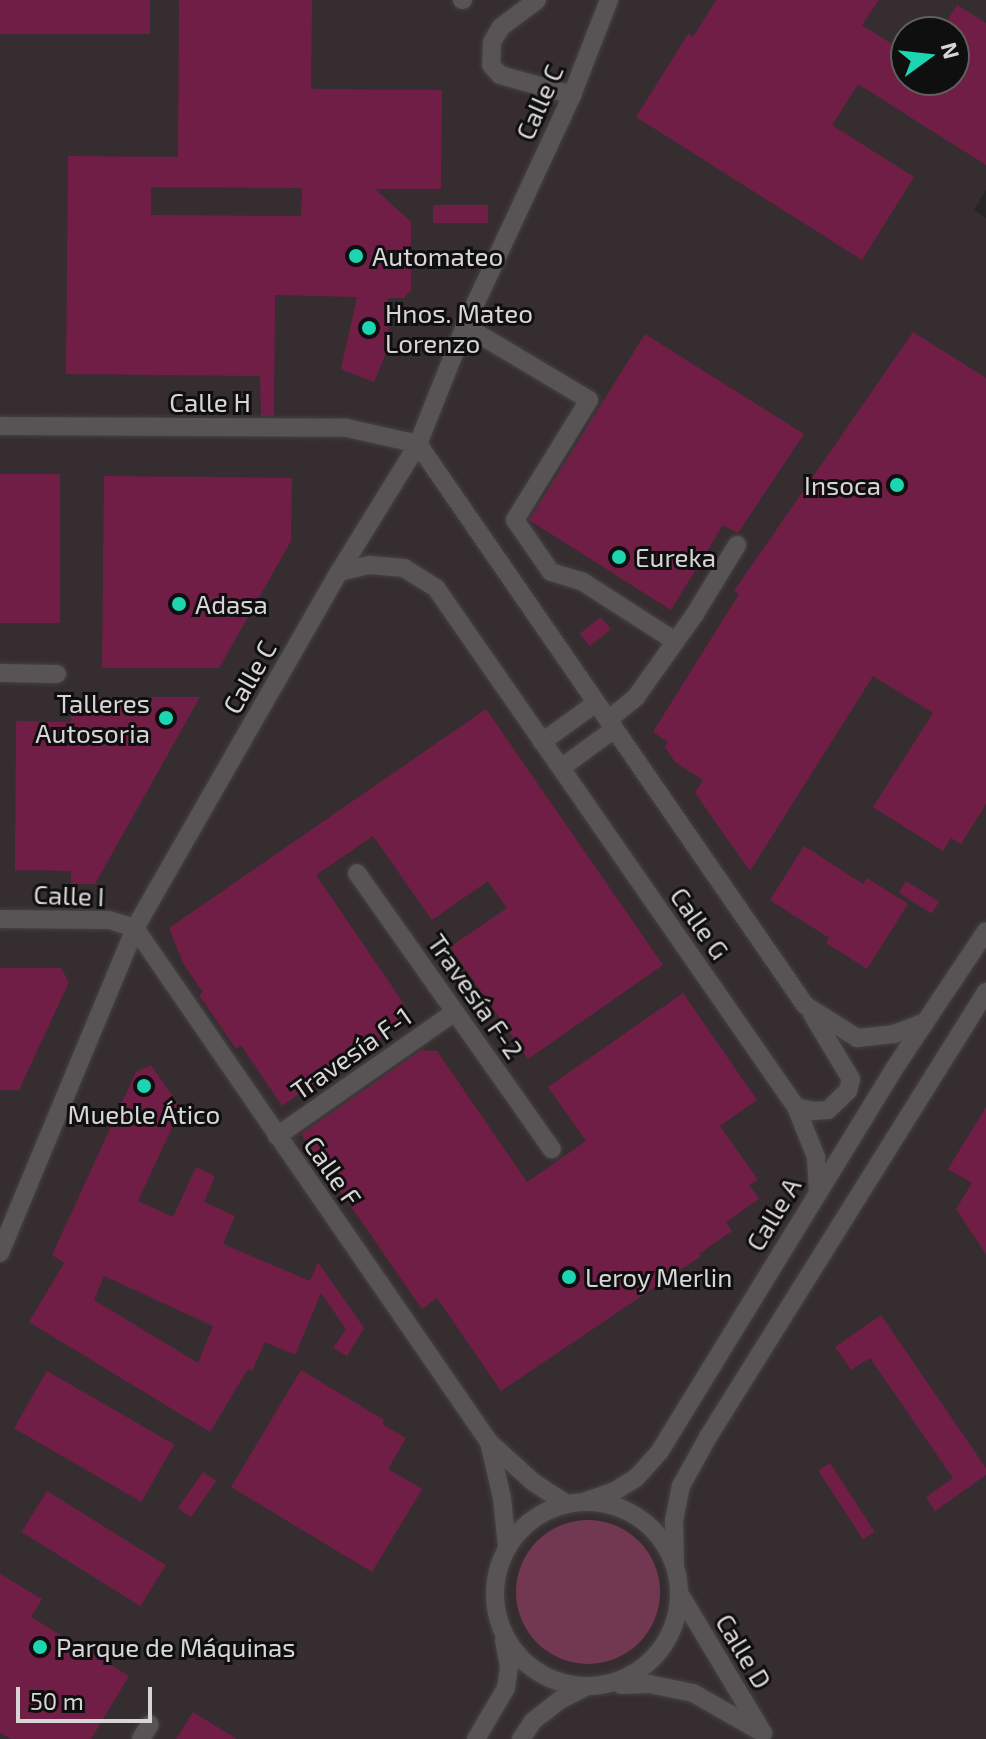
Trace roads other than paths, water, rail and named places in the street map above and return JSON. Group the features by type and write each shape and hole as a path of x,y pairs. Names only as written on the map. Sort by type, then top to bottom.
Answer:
{"street":[{"path":"537,0 501,27 492,42 491,65 500,75 572,95"},
{"name":"Calle C","path":"0,1253 135,928 339,572 418,444 465,326 572,95 609,0"},
{"path":"465,326 589,400 515,520 551,572 583,582 675,641"},
{"name":"Calle H","path":"0,426 347,428 418,444"},
{"name":"Calle G","path":"418,444 845,1063 851,1079 848,1091 828,1110 796,1107"},
{"path":"561,768 611,724 636,697 737,545"},
{"name":"Calle G","path":"339,572 370,565 404,568 436,588 796,1107 816,1157 818,1190"},
{"path":"0,673 57,674"},
{"path":"542,742 596,703"},
{"name":"Travesía F-2","path":"357,873 552,1149"},
{"name":"Calle I","path":"0,919 109,920 135,928"},
{"name":"Calle F","path":"135,928 489,1442 533,1482 565,1503"},
{"name":"Calle A","path":"586,1501 615,1491 636,1478 660,1451 818,1190 986,931"},
{"path":"521,1739 533,1721 560,1700 636,1674 660,1652 675,1626 681,1596 675,1564 674,1521 681,1486 986,992"},
{"name":"Calle G","path":"805,1005 857,1038 894,1034 926,1022"},
{"name":"Travesía F-1","path":"277,1136 455,1012"},
{"name":"Calle F","path":"489,1442 507,1546"},
{"path":"476,1739 506,1688 509,1666 495,1605 496,1574 507,1546 526,1523 565,1503 586,1501 615,1505 641,1518 662,1538 675,1564"},
{"name":"Calle D","path":"681,1596 765,1736"},
{"path":"503,1634 521,1659 546,1677 575,1686 597,1686"},
{"name":"Calle D","path":"597,1686 649,1684 693,1693 765,1736"}],"place":[{"name":"Automateo","path":"356,256"},
{"name":"Hnos. Mateo Lorenzo","path":"369,328"},
{"name":"Insoca","path":"897,485"},
{"name":"Eureka","path":"619,557"},
{"name":"Adasa","path":"179,604"},
{"name":"Talleres Autosoria","path":"166,718"},
{"name":"Mueble Ático","path":"144,1086"},
{"name":"Leroy Merlin","path":"569,1277"},
{"name":"Parque de Máquinas","path":"40,1647"}]}
